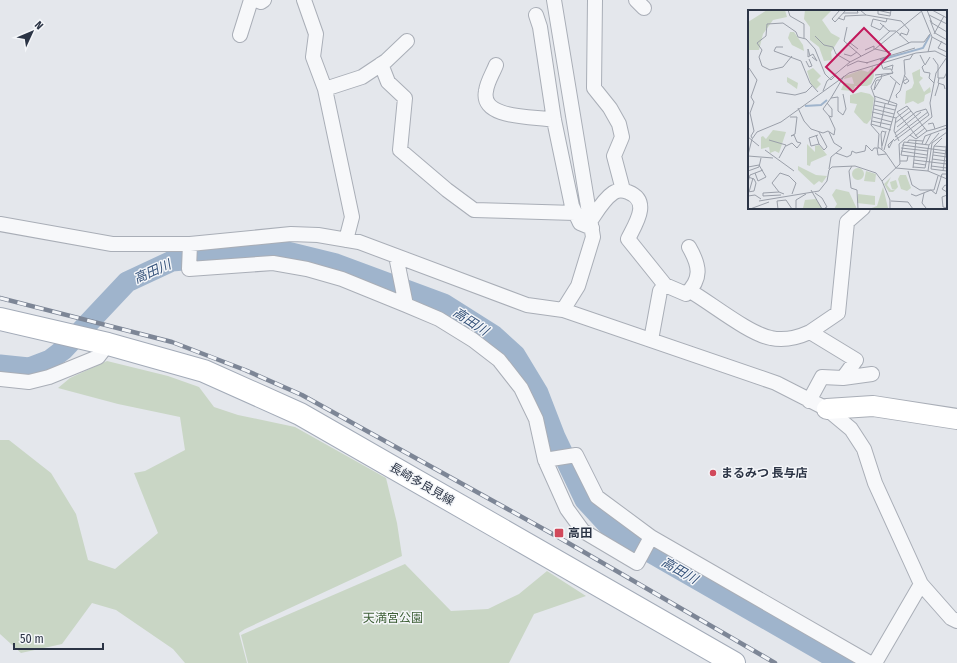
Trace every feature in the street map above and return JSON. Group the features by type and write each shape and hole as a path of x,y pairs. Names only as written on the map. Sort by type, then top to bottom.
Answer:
{"main road":[{"name":"長崎多良見線","path":"0,319 101,342 204,371 300,414 725,661"}],"street":[{"path":"240,35 251,0"},
{"path":"256,0 261,2 264,0"},
{"path":"304,0 316,34 313,57 325,89 352,217 346,240"},
{"path":"554,0 593,237 578,286 563,310"},
{"path":"594,0 594,88 610,108 619,124 622,137 614,156 623,190"},
{"path":"536,15 540,27 554,120 575,213 580,223 591,224"},
{"path":"325,89 362,77 382,64 407,40"},
{"path":"382,64 388,82 405,98 400,150 447,190 474,210 575,213"},
{"path":"496,65 486,92 487,102 492,109 506,115 554,120"},
{"path":"591,224 614,192 623,190 633,194 638,199 642,208 639,218 628,239 664,285 686,294 695,286 698,272 697,260 689,247"},
{"path":"690,291 752,330 771,338 789,338 810,332 838,313 846,222 862,209"},
{"path":"3,227 112,244 189,247 291,234 318,235 359,242 527,305 563,310 776,383 808,401 827,409 851,429 864,449 875,483 921,584 951,618 957,621"},
{"path":"189,247 189,270 273,263 342,279 444,322 473,340 499,360 521,388 536,419 545,460 567,508 583,531 637,563 651,537"},
{"path":"396,256 406,305"},
{"path":"651,340 660,291 664,285"},
{"path":"810,332 856,360 851,369 843,378"},
{"path":"0,379 29,382 49,377 98,357 101,342"},
{"path":"808,401 822,377 843,378 872,374"},
{"path":"827,409 873,406 957,419"},
{"path":"545,460 576,455 598,496 651,537 870,663"},
{"path":"875,663 921,584"}],"green space":[{"path":"107,361 168,376 199,387 214,407 238,415 295,427 386,478 397,523 402,556 239,633 247,663 185,663 173,649 116,610 92,603 62,644 21,653 0,634 0,440 9,440 51,473 76,514 88,560 115,569 158,533 134,473 145,471 185,450 180,417 118,404 58,388 70,378"},
{"name":"天満宮公園","path":"405,564 451,611 488,609 519,594 547,571 586,596 534,614 509,663 248,663 241,635"}],"waterway":[{"name":"高田川","path":"0,365 29,368 50,360 63,350 127,282 172,261 283,251 336,264 444,304 493,335 515,355 538,393 555,437 585,500 608,525 627,539 843,663"}],"railway":[{"path":"0,298 172,342 245,370 302,395 558,537 775,663"}],"place":[{"name":"まるみつ 長与店","path":"713,473"},
{"name":"高田","path":"559,533"}]}
